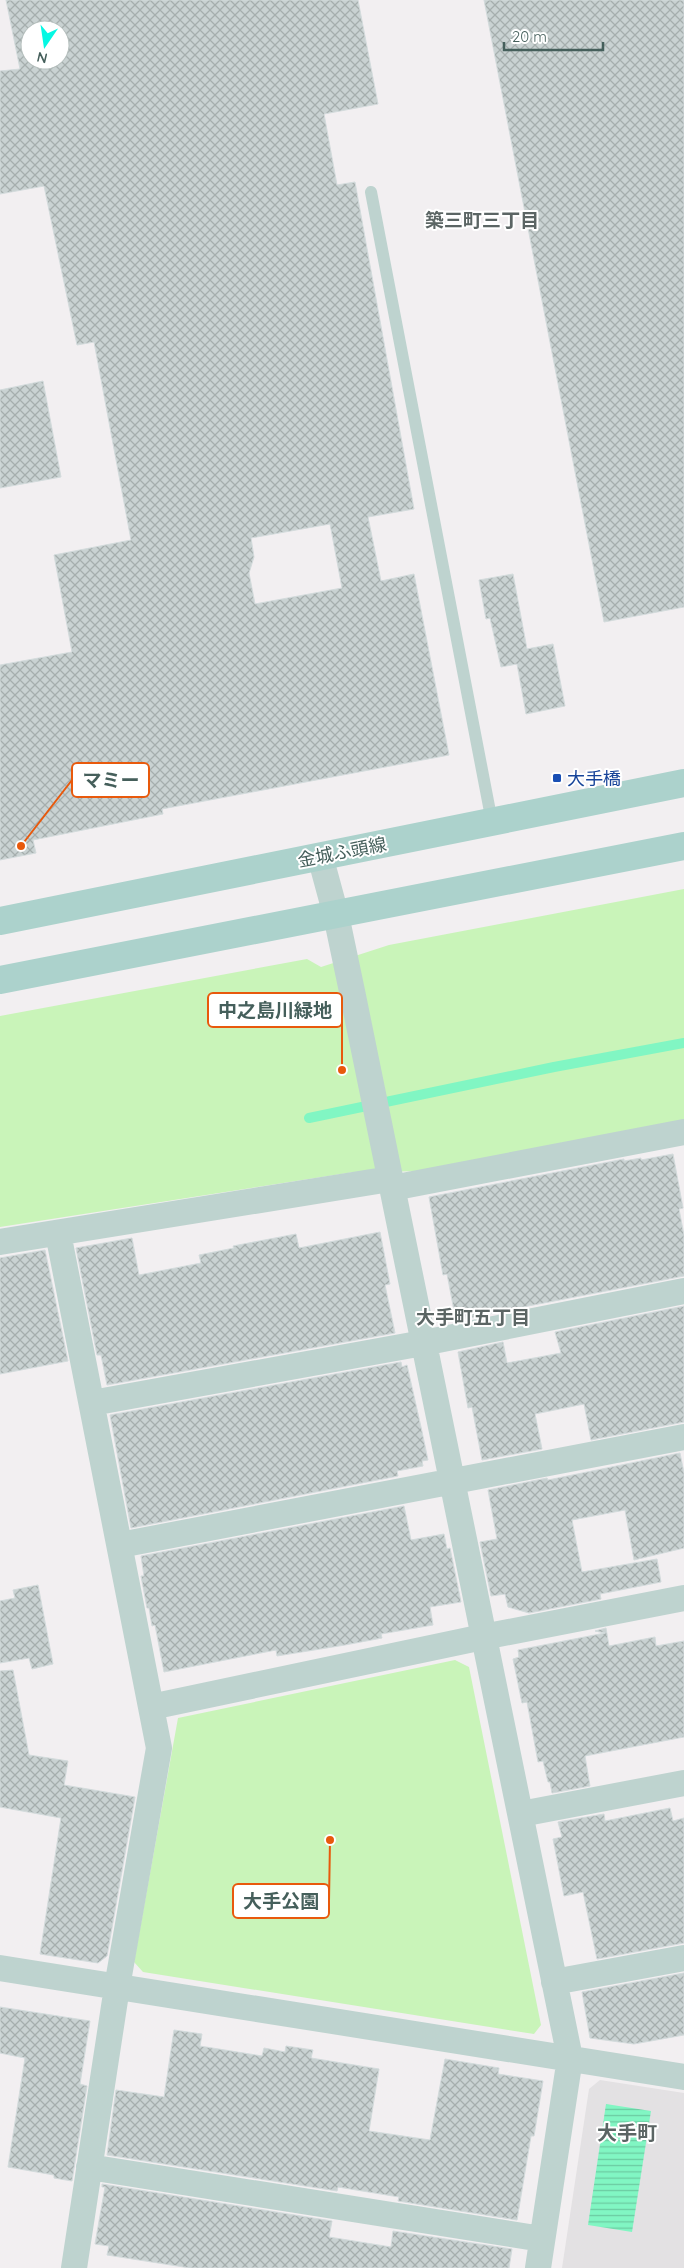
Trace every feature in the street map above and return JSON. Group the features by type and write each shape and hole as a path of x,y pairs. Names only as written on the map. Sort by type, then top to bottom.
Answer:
{"main road":[{"name":"金城ふ頭線","path":"0,921 684,783"},
{"path":"0,980 684,846"}],"street":[{"path":"320,856 336,915 570,2058 538,2268"},
{"path":"0,1242 391,1183 684,1132"},
{"path":"58,1233 159,1748 117,1988 74,2268"},
{"path":"92,1403 423,1343 684,1291"},
{"path":"120,1545 684,1437"},
{"path":"151,1706 483,1637 684,1598"},
{"path":"521,1814 684,1782"},
{"path":"554,1982 684,1958"},
{"path":"0,1968 684,2077"},
{"path":"89,2167 542,2239"}],"lane":[{"path":"371,192 492,822"}],"shaded area":[{"path":"684,889 684,1123 438,1171 354,1172 0,1227 0,1016 307,959 321,967 389,945"},
{"path":"455,1660 469,1667 541,2025 534,2034 143,1972 134,1962 178,1718"},
{"path":"600,2080 684,2093 684,2268 562,2268 589,2089"},
{"path":"606,2104 651,2111 632,2232 588,2225"}],"building":[{"path":"6,0 358,0 378,104 324,114 337,185 355,182 414,509 368,517 381,581 414,574 449,755 162,809 163,814 33,840 36,853 0,860 0,665 72,652 54,555 131,540 94,342 77,345 44,186 0,194 0,71 20,69","holes":["330,524 342,588 255,604 249,573 254,557 251,538"]},
{"path":"484,0 684,0 684,607 604,622"},
{"path":"43,381 61,477 0,488 0,390"},
{"path":"513,574 527,649 553,644 565,706 526,714 517,664 501,667 490,618 486,619 479,580"},
{"path":"673,1154 683,1208 679,1209 684,1235 684,1276 456,1321 447,1274 443,1275 429,1197 624,1159 624,1161 641,1158 641,1160"},
{"path":"380,1232 390,1284 385,1285 395,1333 107,1385 101,1355 97,1355 76,1248 132,1238 139,1275 201,1263 199,1255 234,1248 233,1246 296,1234 299,1248"},
{"path":"45,1250 68,1361 0,1374 0,1258"},
{"path":"684,1306 684,1422 591,1440 584,1404 535,1414 542,1449 482,1460 472,1407 468,1408 458,1352 503,1342 507,1363 561,1353 555,1332"},
{"path":"401,1362 402,1367 407,1365 428,1460 422,1461 423,1466 397,1471 398,1476 131,1528 110,1415"},
{"path":"680,1453 684,1473 684,1548 634,1560 625,1510 572,1520 582,1572 657,1559 661,1582 600,1594 601,1599 529,1613 508,1607 505,1594 491,1596 480,1542 497,1539 488,1490 547,1478 548,1480"},
{"path":"404,1506 411,1540 444,1534 447,1549 450,1548 461,1602 430,1607 433,1625 381,1634 382,1638 345,1645 277,1656 276,1650 164,1672 155,1625 152,1626 149,1608 147,1608 141,1576 144,1576 141,1556"},
{"path":"38,1585 53,1664 32,1669 29,1658 0,1663 0,1601 15,1598 13,1590"},
{"path":"606,1628 609,1646 655,1637 656,1646 684,1641 684,1737 585,1756 590,1786 552,1793 543,1761 538,1762 527,1702 522,1703 513,1659 519,1657 518,1650 605,1633 595,1631"},
{"path":"13,1670 29,1755 68,1761 64,1785 135,1797 107,1956 98,1963 40,1954 61,1818 0,1807 0,1671"},
{"path":"670,1808 673,1821 684,1818 684,1943 597,1959 583,1892 564,1896 553,1839 562,1837 558,1822 604,1814 605,1821"},
{"path":"684,1973 684,2035 634,2044 590,2038 582,1992"},
{"path":"0,2007 90,2021 80,2084 87,2086 72,2181 54,2178 54,2175 8,2167 25,2058 0,2053"},
{"path":"174,2030 202,2034 200,2046 262,2056 264,2048 285,2052 286,2046 313,2050 311,2058 379,2069 369,2131 430,2140 445,2059 499,2068 498,2074 543,2081 534,2136 531,2136 517,2220 398,2201 399,2197 338,2187 337,2191 107,2155 116,2090 164,2097"},
{"path":"102,2184 332,2221 329,2237 391,2247 393,2231 512,2249 509,2268 190,2268 107,2255 109,2246 95,2244 105,2187 102,2187"}],"waterway":[{"path":"309,1118 554,1067 684,1043"}],"place":[{"name":"大手橋","path":"557,778"},
{"name":"マミー","path":"21,846"},
{"name":"中之島川緑地","path":"342,1070"},
{"name":"大手公園","path":"330,1840"}],"district":[{"name":"築三町三丁目","path":"482,220"},
{"name":"大手町五丁目","path":"473,1317"},
{"name":"大手町","path":"627,2132"}]}
